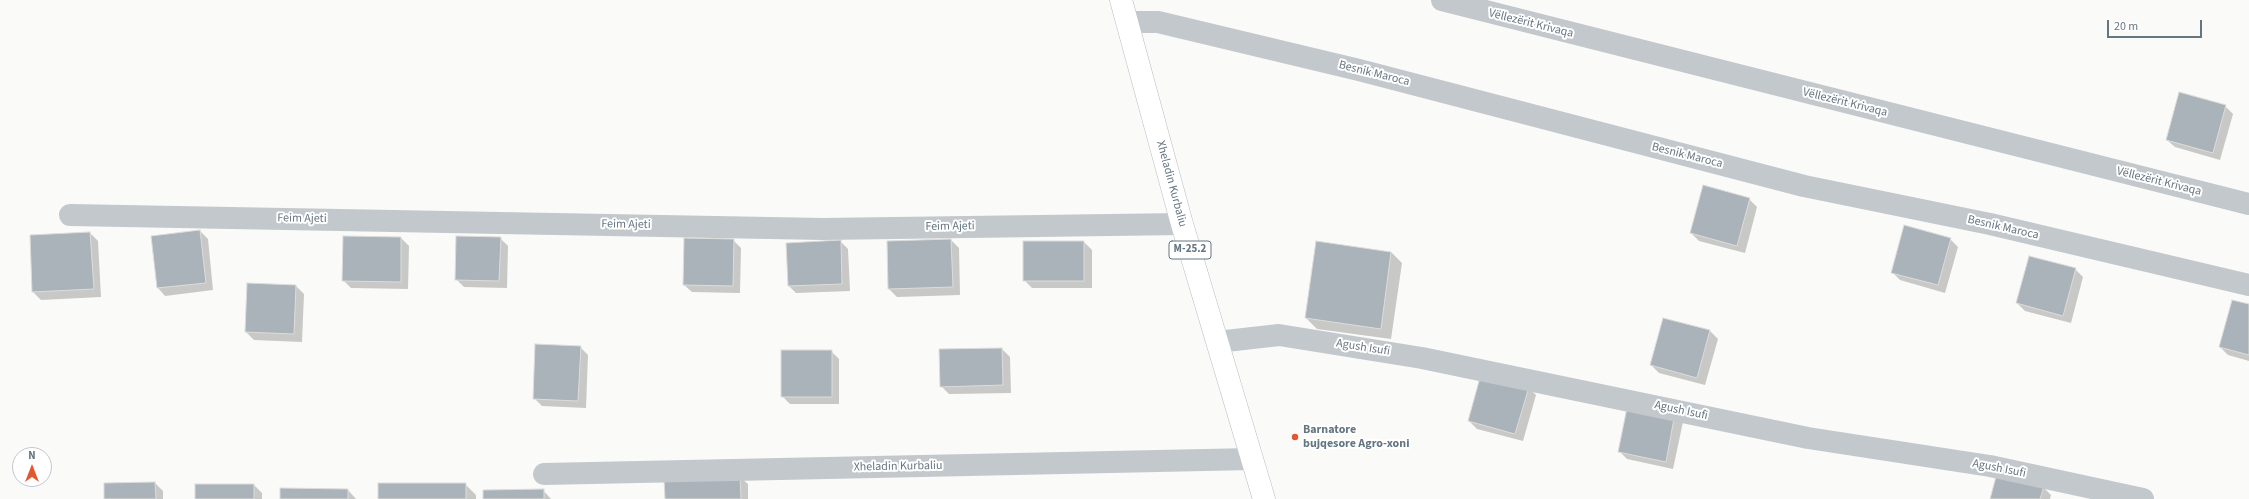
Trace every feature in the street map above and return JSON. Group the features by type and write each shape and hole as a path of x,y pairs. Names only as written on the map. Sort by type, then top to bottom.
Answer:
{"main road":[{"name":"Xheladin Kurbaliu","path":"1121,0 1182,224 1264,499"}],"street":[{"name":"Vëllezërit Krivaqa","path":"1442,0 2249,204"},
{"name":"Besnik Maroca","path":"1128,22 1158,22 1359,70 1804,186 1990,224 2249,285"},
{"name":"Feim Ajeti","path":"70,214 823,229 1182,224"},
{"name":"Agush Isufi","path":"1217,342 1279,335 1415,357 1808,438 1990,466 2143,499"},
{"name":"Xheladin Kurbaliu","path":"544,474 1252,459"}],"building":[{"path":"2179,92 2226,105 2213,153 2166,140"},
{"path":"1703,185 1750,198 1737,246 1690,233"},
{"path":"1904,225 1951,238 1938,285 1891,273"},
{"path":"200,230 206,283 157,288 151,236"},
{"path":"90,232 94,289 32,292 30,235"},
{"path":"343,236 401,237 401,282 342,281"},
{"path":"456,236 501,237 499,281 455,280"},
{"path":"684,238 734,239 733,286 683,285"},
{"path":"951,239 953,287 888,289 887,241"},
{"path":"841,240 842,284 788,286 786,243"},
{"path":"1023,241 1084,241 1084,281 1023,281"},
{"path":"1316,241 1391,252 1381,329 1305,318"},
{"path":"2029,256 2076,268 2063,316 2016,303"},
{"path":"247,283 296,285 294,334 245,332"},
{"path":"2232,300 2249,304 2249,355 2219,347"},
{"path":"1663,318 1710,330 1697,378 1650,365"},
{"path":"535,344 581,346 578,401 533,399"},
{"path":"1002,348 1003,385 940,387 939,349"},
{"path":"781,350 832,350 832,397 781,397"},
{"path":"1481,374 1529,387 1515,434 1468,421"},
{"path":"1628,403 1675,413 1666,462 1618,452"},
{"path":"1997,473 2044,486 2040,499 1990,499"},
{"path":"740,475 741,499 665,499 664,479"},
{"path":"155,482 156,499 104,499 104,483"},
{"path":"378,483 466,483 466,499 378,499"},
{"path":"195,484 254,484 254,499 195,499"},
{"path":"280,488 348,489 348,499 280,499"},
{"path":"544,489 544,499 483,499 483,490"}],"place":[{"name":"Barnatore bujqesore Agro-xoni","path":"1295,437"}]}
